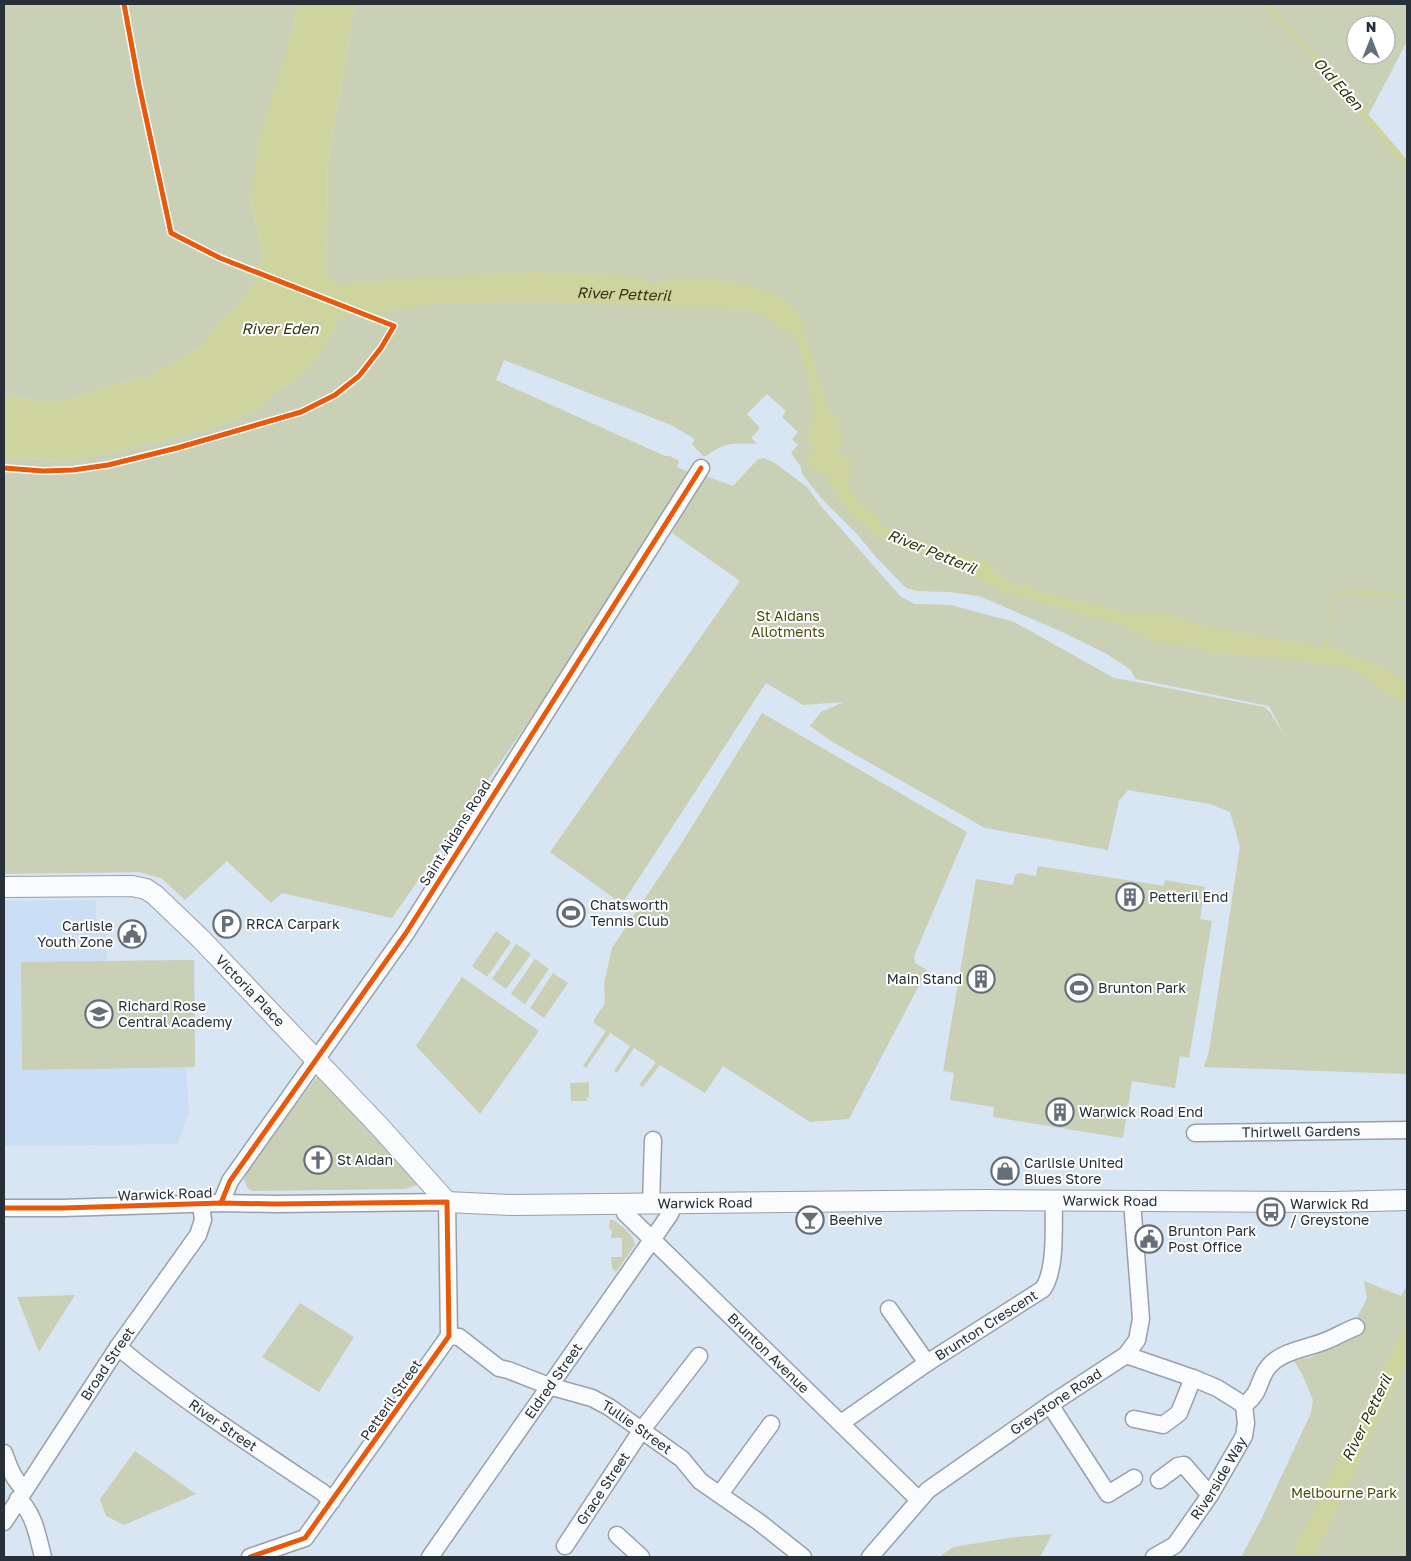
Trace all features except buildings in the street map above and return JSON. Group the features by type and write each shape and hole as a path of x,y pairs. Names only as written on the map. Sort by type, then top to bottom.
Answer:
{"main road":[{"name":"Victoria Place","path":"4,887 132,886 146,889 155,895 316,1058 446,1202"},
{"name":"Warwick Road","path":"446,1202 660,1204 1054,1200 1335,1202 1407,1200"}],"street":[{"name":"Saint Aidans Road","path":"221,1203 230,1181 406,933 701,468"},
{"name":"Thirlwell Gardens","path":"1195,1133 1407,1130"},
{"name":"Eldred Street","path":"430,1557 671,1212 660,1204 653,1140"},
{"name":"Brunton Crescent","path":"841,1423 927,1363 1044,1289 1052,1268 1054,1200"},
{"name":"Greystone Road","path":"870,1557 928,1490 947,1475 1126,1355 1137,1340 1141,1319 1132,1201"},
{"name":"Warwick Road","path":"4,1208 221,1203 446,1202"},
{"path":"446,1202 449,1336"},
{"name":"Broad Street","path":"4,1522 118,1347 198,1235 203,1220 201,1204"},
{"name":"Brunton Avenue","path":"622,1204 625,1213 920,1500"},
{"name":"Brunton Crescent","path":"889,1309 927,1363"},
{"path":"1126,1355 1217,1388 1244,1405 1255,1396 1266,1369 1272,1363 1282,1357 1328,1340 1356,1327"},
{"name":"Tullie Street","path":"449,1336 459,1338 499,1368 600,1402 682,1459 700,1481 720,1494 802,1557"},
{"name":"Petteril Street","path":"250,1557 305,1538 449,1336"},
{"name":"River Street","path":"118,1347 239,1437 322,1492 332,1501"},
{"name":"Grace Street","path":"565,1546 641,1430 698,1356"},
{"path":"1134,1419 1163,1425 1179,1413 1193,1378"},
{"path":"1051,1404 1108,1494 1134,1478"},
{"name":"Riverside Way","path":"1154,1557 1181,1551 1244,1436 1246,1423 1244,1405"},
{"path":"720,1494 771,1424"},
{"path":"4,1453 37,1536 43,1557"},
{"path":"1159,1480 1178,1466 1184,1465 1210,1495"},
{"path":"618,1535 641,1557"}],"shaded area":[{"name":"Richard Rose Central Academy","path":"96,900 96,921 105,921 107,961 194,960 195,1067 186,1068 189,1112 177,1144 4,1146 4,901"}],"green space":[{"path":"4,4 297,4 294,25 251,201 263,255 253,284 239,305 218,323 203,346 154,374 99,389 62,402 33,400 4,394"},
{"name":"St Aidans Allotments","path":"355,4 1407,4 1407,41 1396,62 1396,15 1346,15 1346,65 1395,65 1369,114 1366,115 1407,167 1407,1074 1204,1067 1209,1051 1240,847 1230,812 1210,804 1128,790 1119,801 1108,850 985,828 831,741 810,726 821,712 844,702 803,705 766,683 622,904 550,852 740,581 672,533 687,505 706,476 733,486 758,459 764,458 775,463 808,488 820,505 901,597 915,604 951,605 1014,622 1114,678 1264,707 1270,712 1285,736 1269,706 1136,679 1130,669 1105,653 979,596 949,592 917,591 906,588 822,499 802,474 801,467 791,453 798,445 792,439 798,432 782,417 786,411 767,394 747,414 760,428 751,438 757,443 729,445 718,448 703,456 692,444 695,439 671,425 504,360 496,380 665,456 670,456 679,461 677,467 690,473 577,652 392,918 282,893 271,903 227,861 185,900 161,878 139,872 4,874 4,457 65,460 84,458 207,430 259,409 274,393 297,379 330,335 339,319 326,275 328,161"},
{"path":"762,713 967,832 914,956 915,963 927,970 849,1119 810,1122 723,1066 705,1093 660,1065 643,1087 639,1085 656,1062 634,1048 617,1073 614,1071 630,1046 610,1033 586,1068 583,1066 606,1031 594,1023 594,1020 605,1003 604,983 612,948 683,841"},
{"name":"Brunton Park","path":"1038,866 1164,886 1165,880 1205,887 1200,919 1212,921 1189,1058 1180,1056 1175,1088 1132,1081 1123,1138 993,1117 994,1107 950,1100 954,1073 943,1071 976,879 1013,885 1015,876 1019,873 1036,876"},
{"path":"496,931 511,942 487,977 472,966"},
{"path":"516,944 531,954 506,989 492,979"},
{"path":"535,959 549,969 525,1004 511,994"},
{"path":"194,960 195,1067 22,1070 21,962"},
{"path":"553,973 568,983 544,1018 530,1008"},
{"path":"462,977 539,1031 480,1114 416,1046"},
{"path":"320,1073 419,1181 417,1185 405,1189 253,1191 248,1189 244,1180 246,1169"},
{"path":"589,1082 589,1097 586,1097 588,1101 571,1101 570,1083"},
{"path":"610,1220 614,1220 627,1231 635,1245 616,1272 612,1268 611,1257 622,1257 622,1238 611,1238"},
{"name":"Melbourne Park","path":"1364,1281 1401,1296 1407,1286 1407,1557 1241,1557 1260,1522 1311,1413 1313,1400 1294,1361 1311,1357 1345,1341 1367,1298"},
{"path":"75,1295 39,1352 17,1297"},
{"path":"300,1303 354,1337 319,1392 262,1357"},
{"path":"135,1451 196,1494 124,1525 106,1516 100,1499"},
{"path":"1052,1534 1040,1557 939,1557 953,1547 1015,1537"}],"water":[{"name":"River Eden","path":"297,4 355,4 328,161 326,275 340,286 354,282 535,272 643,277 647,283 653,284 669,280 715,280 750,286 782,297 799,316 826,402 833,416 838,417 842,444 838,452 840,456 852,459 848,482 849,489 862,506 867,506 871,512 879,517 879,524 909,537 985,561 1009,582 1018,586 1026,586 1075,601 1107,606 1125,614 1167,613 1197,625 1321,648 1326,638 1332,599 1335,593 1362,590 1407,596 1407,599 1362,594 1335,595 1328,633 1328,648 1347,653 1355,659 1375,664 1407,682 1407,705 1368,678 1342,666 1291,659 1212,655 1186,645 1155,642 1146,639 1144,635 1121,624 1006,593 972,575 965,567 890,544 854,517 830,485 830,475 827,473 819,474 807,463 807,457 813,452 814,446 807,441 814,412 811,392 796,337 791,328 769,306 756,301 728,298 555,292 495,292 424,294 373,304 339,319 319,358 297,379 274,393 259,409 207,430 84,458 65,460 4,457 4,394 33,400 62,402 99,389 154,374 203,346 218,323 239,305 253,284 263,255 251,201 258,143 294,25"},
{"path":"1317,54 1407,160 1407,167 1371,121 1313,57"},
{"path":"1407,1321 1407,1361 1314,1557 1291,1557"}],"waterway":[{"name":"Old Eden","path":"1266,4 1343,91"},
{"name":"Old Eden","path":"1350,98 1407,167"},
{"name":"River Petteril","path":"347,302 373,304 424,294 495,292 555,292 728,298 756,301 769,306 792,323"}],"cycle path":[{"path":"4,468 43,471 73,470 108,465 177,448 301,412 335,395 359,376 381,348 394,326 220,258 171,233 139,85 124,4"},
{"path":"221,1203 230,1181 406,933 701,468"},
{"path":"4,1208 221,1203 447,1202 449,1336 305,1538 250,1557"}],"place":[{"name":"Petteril End","path":"1130,897"},
{"name":"Chatsworth Tennis Club","path":"571,913"},
{"name":"RRCA Carpark","path":"227,924"},
{"name":"Carlisle Youth Zone","path":"132,934"},
{"name":"Main Stand","path":"981,979"},
{"name":"Brunton Park","path":"1079,988"},
{"name":"Richard Rose Central Academy","path":"99,1014"},
{"name":"Warwick Road End","path":"1060,1112"},
{"name":"St Aidan","path":"318,1160"},
{"name":"Carlisle United Blues Store","path":"1005,1171"},
{"name":"Warwick Rd / Greystone","path":"1271,1212"},
{"name":"Beehive","path":"810,1220"},
{"name":"Brunton Park Post Office","path":"1149,1239"}]}
